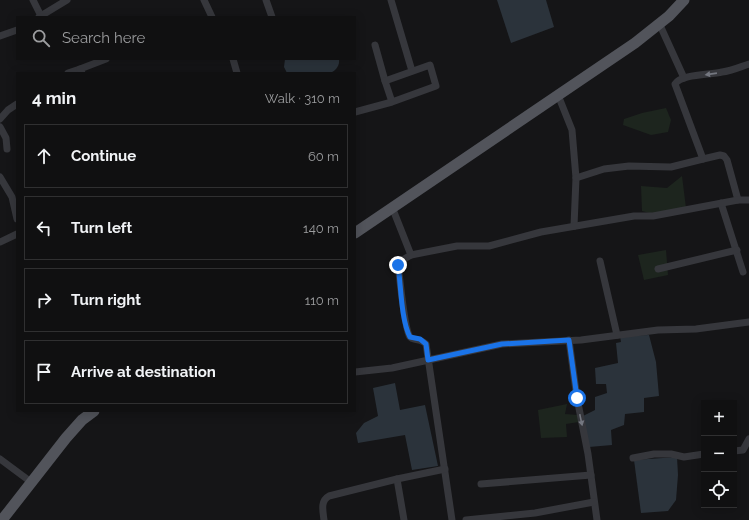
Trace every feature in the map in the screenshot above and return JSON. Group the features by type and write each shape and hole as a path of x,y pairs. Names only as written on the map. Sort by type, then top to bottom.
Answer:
{"main road":[{"path":"356,231 635,43 659,24 684,0"},
{"path":"2,520 66,438 82,420 93,412"}],"street":[{"path":"33,0 40,16 67,0"},
{"path":"204,0 212,16"},
{"path":"266,0 272,16"},
{"path":"391,0 412,72"},
{"path":"659,24 684,78"},
{"path":"0,36 16,30"},
{"path":"375,45 392,102"},
{"path":"81,71 104,60"},
{"path":"233,60 237,72"},
{"path":"703,159 675,84 677,81 684,78 723,72 749,64"},
{"path":"356,112 392,102 436,86 430,65 385,81"},
{"path":"558,95 572,130 576,178 574,226"},
{"path":"0,119 8,110 16,105"},
{"path":"0,127 6,138 7,149"},
{"path":"576,178 604,169 629,166 671,167 720,155 724,156 727,160 738,200"},
{"path":"0,178 14,196 16,211"},
{"path":"452,520 426,344 420,339 410,337 408,332 398,265 399,262 411,255 457,246 489,246 542,232 574,226 634,216 653,216 738,200 749,200"},
{"path":"722,203 743,272"},
{"path":"392,207 411,255"},
{"path":"0,242 16,234"},
{"path":"658,269 737,250"},
{"path":"600,261 617,335"},
{"path":"356,372 392,368 502,344 569,340 658,330 696,329 749,322"},
{"path":"569,340 577,398 588,454 597,520"},
{"path":"737,451 742,450 749,439"},
{"path":"633,458 654,454 671,454 684,457 701,454"},
{"path":"0,459 31,482"},
{"path":"324,520 323,503 325,498 329,496 445,469"},
{"path":"481,484 591,475"},
{"path":"397,479 404,520"},
{"path":"466,520 535,514 594,502"}],"shaded area":[{"path":"497,0 546,0 554,27 511,43"},
{"path":"285,60 339,60 338,66 332,72 286,72 284,67"},
{"path":"666,108 671,120 668,132 651,135 623,125 624,119 642,113"},
{"path":"682,176 686,208 653,214 642,211 641,186 667,188"},
{"path":"666,250 668,275 644,280 638,255"},
{"path":"649,335 656,362 659,396 644,398 644,412 625,414 624,425 611,430 612,445 589,447 581,417 595,410 595,397 607,393 606,384 596,384 595,368 618,363 616,343 621,342 620,336"},
{"path":"395,383 400,410 425,405 438,466 412,470 405,435 358,443 356,433 364,423 378,416 373,388"},
{"path":"567,404 565,414 578,415 579,422 566,424 567,437 541,438 538,410"},
{"path":"677,457 678,475 676,500 668,511 641,513 634,460"}],"route":[{"path":"398,265 408,332 412,339 420,339 426,344 428,360 502,344 569,340 577,398"}]}
